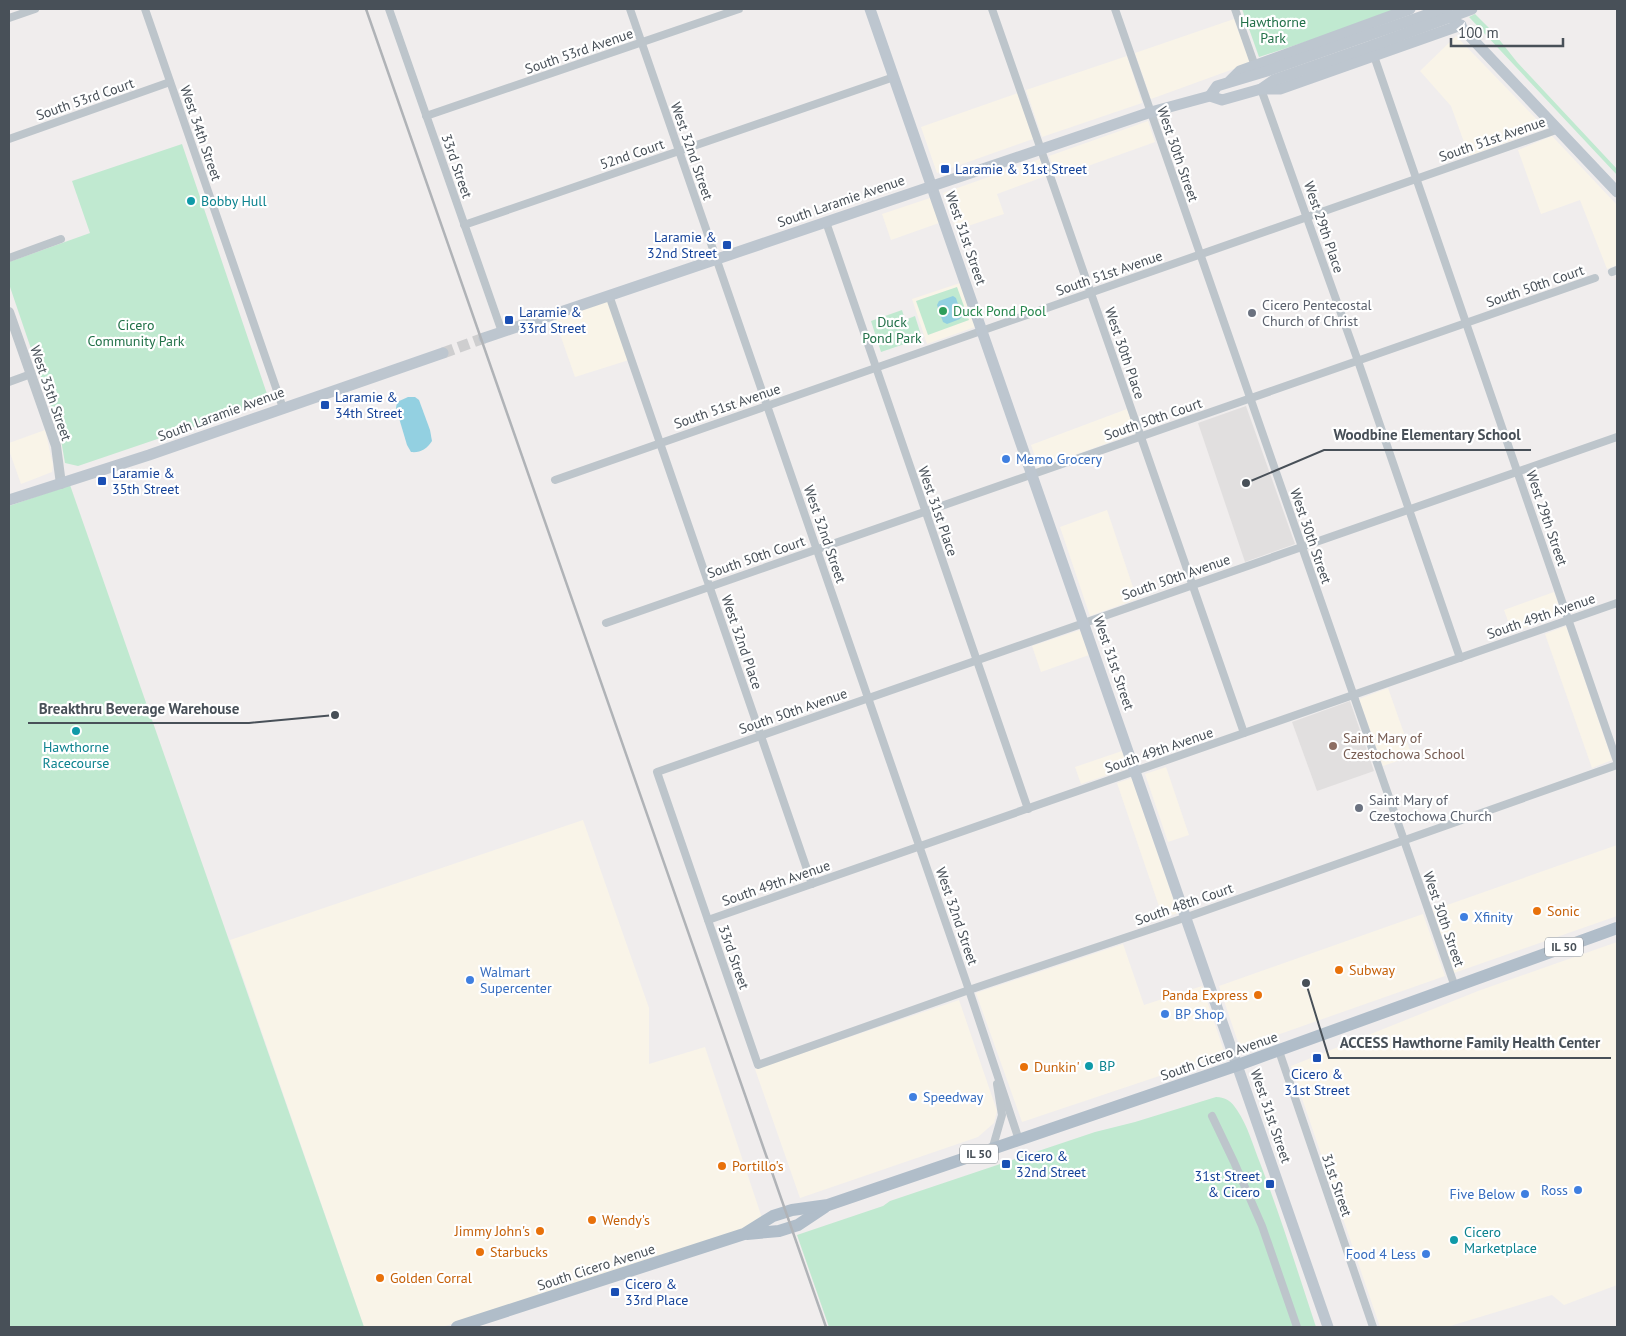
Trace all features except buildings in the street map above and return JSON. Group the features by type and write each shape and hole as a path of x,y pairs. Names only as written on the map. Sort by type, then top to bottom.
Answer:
{"main road":[{"name":"West 31st Street","path":"870,9 1328,1327"},
{"path":"1229,82 1240,71 1400,11 1410,9"},
{"name":"South Laramie Avenue","path":"1210,96 1217,86 1229,82 1373,45 1444,9"},
{"path":"1444,9 1617,192"},
{"name":"South Laramie Avenue","path":"484,338 1151,112 1210,96 1222,100 1261,89 1274,80 1472,9"},
{"path":"1373,45 1461,26"},
{"name":"South Laramie Avenue","path":"9,500 149,455 443,352"},
{"name":"South Cicero Avenue","path":"457,1327 744,1234 779,1231 798,1225 828,1206 1238,1065 1617,928"}],"street":[{"path":"9,18 35,9"},
{"name":"West 34th Street","path":"145,9 283,408"},
{"name":"33rd Street","path":"388,9 502,332"},
{"name":"West 32nd Street","path":"630,9 969,990 1019,1140"},
{"name":"South 53rd Avenue","path":"426,116 739,9"},
{"name":"West 30th Place","path":"992,9 1244,733"},
{"name":"West 30th Street","path":"1115,9 1455,987"},
{"path":"1235,9 1255,66"},
{"name":"West 29th Street","path":"1373,45 1466,323 1617,761"},
{"name":"52nd Court","path":"464,225 894,77"},
{"name":"South 53rd Court","path":"9,139 170,82"},
{"name":"West 29th Place","path":"1261,89 1358,361 1460,658"},
{"name":"South 51st Avenue","path":"555,480 1559,129"},
{"name":"West 31st Place","path":"826,222 1028,808"},
{"path":"9,258 61,238"},
{"name":"South 50th Court","path":"606,623 1595,278"},
{"name":"West 32nd Place","path":"609,295 812,884"},
{"name":"West 35th Street","path":"9,312 56,446 61,484"},
{"path":"9,382 30,374"},
{"name":"South 50th Avenue","path":"657,772 1617,437"},
{"name":"South 49th Avenue","path":"708,920 1617,603"},
{"name":"South 48th Court","path":"758,1064 1186,917 1617,765"},
{"name":"33rd Street","path":"657,772 758,1064"},
{"name":"31st Street","path":"1279,1050 1373,1327"},
{"name":"West 32nd Street","path":"992,1150 1002,1115 995,1067"},
{"path":"1212,1116 1262,1226 1298,1327"}],"shaded area":[{"path":"1234,19 1250,63 1151,99 1135,53"},
{"path":"1456,36 1545,128 1469,156 1451,106 1420,71"},
{"path":"1127,56 1142,103 1042,137 1026,90"},
{"path":"1018,93 1033,139 937,173 921,127"},
{"path":"1148,121 1155,142 1057,177 1049,156"},
{"path":"1552,136 1617,205 1617,265 1607,269 1580,200 1541,214 1518,150"},
{"path":"1040,159 1046,176 997,194 1004,214 956,230 943,193"},
{"path":"930,198 939,223 891,240 882,214"},
{"name":"Duck Pond Pool","path":"960,283 975,327 927,344 912,299"},
{"path":"608,298 629,360 575,377 554,317"},
{"path":"1246,406 1295,544 1245,562 1198,423"},
{"path":"1127,409 1135,433 1039,468 1031,445"},
{"path":"45,430 53,465 52,472 21,484 9,450 9,443"},
{"path":"1107,510 1137,599 1090,616 1060,527"},
{"path":"1554,592 1562,615 1512,632 1504,610"},
{"path":"1566,626 1612,760 1592,768 1545,634"},
{"path":"1080,630 1089,655 1041,672 1032,646"},
{"path":"1388,688 1412,756 1383,766 1359,699"},
{"name":"Saint Mary of Czestochowa School","path":"1350,701 1374,771 1317,791 1292,722"},
{"path":"1122,751 1128,768 1081,784 1075,767"},
{"path":"1166,767 1189,835 1168,842 1145,774"},
{"path":"1132,778 1178,913 1163,918 1117,783"},
{"path":"583,820 649,1008 649,1064 705,1047 764,1224 442,1327 364,1327 230,940"},
{"path":"1617,845 1617,916 1454,973 1433,910"},
{"path":"1423,914 1445,976 1240,1048 1219,986"},
{"name":"Cicero Marketplace","path":"1617,942 1617,1285 1564,1305 1552,1295 1447,1327 1380,1327 1291,1066 1478,991"},
{"path":"1123,944 1144,1005 1202,986 1225,1054 1022,1122 976,993"},
{"path":"959,1000 997,1111 994,1123 978,1137 800,1198 755,1069"}],"green space":[{"name":"Hawthorne Park","path":"1242,9 1397,9 1387,15 1259,57"},
{"path":"1475,14 1617,169 1617,175 1469,17"},
{"name":"Cicero Community Park","path":"182,144 267,394 267,399 263,403 78,466 65,463 60,434 9,284 9,262 90,233 72,181"},
{"name":"Duck Pond Pool","path":"957,287 969,320 928,335 916,301"},
{"name":"Duck Pond Park","path":"902,310 905,320 915,316 922,338 881,352 871,321"},
{"path":"70,485 364,1327 9,1327 9,506"},
{"path":"1216,1097 1226,1099 1233,1105 1247,1129 1275,1204 1316,1327 829,1327 797,1235 883,1206 890,1201 1095,1132 1135,1122"}],"water":[{"path":"953,296 956,298 962,316 960,319 947,324 943,322 937,305 939,301"},
{"path":"408,397 415,397 419,400 432,441 426,448 417,452 411,452 407,445 396,408 397,402"}],"tunnel":[{"path":"443,353 484,338"}],"railway":[{"path":"366,9 826,1327"}],"place":[{"name":"Laramie & 31st Street","path":"945,169"},
{"name":"Bobby Hull","path":"191,201"},
{"name":"Laramie & 32nd Street","path":"727,245"},
{"name":"Duck Pond Pool","path":"943,311"},
{"name":"Cicero Pentecostal Church of Christ","path":"1252,313"},
{"name":"Laramie & 33rd Street","path":"509,320"},
{"name":"Laramie & 34th Street","path":"325,405"},
{"name":"Memo Grocery","path":"1006,459"},
{"name":"Laramie & 35th Street","path":"102,481"},
{"name":"Woodbine Elementary School","path":"1246,483"},
{"name":"Breakthru Beverage Warehouse","path":"335,715"},
{"name":"Hawthorne Racecourse","path":"76,731"},
{"name":"Saint Mary of Czestochowa School","path":"1333,746"},
{"name":"Saint Mary of Czestochowa Church","path":"1359,808"},
{"name":"Sonic","path":"1537,911"},
{"name":"Xfinity","path":"1464,917"},
{"name":"Subway","path":"1339,970"},
{"name":"Walmart Supercenter","path":"470,980"},
{"name":"ACCESS Hawthorne Family Health Center","path":"1306,983"},
{"name":"Panda Express","path":"1258,995"},
{"name":"BP Shop","path":"1165,1014"},
{"name":"Cicero & 31st Street","path":"1317,1058"},
{"name":"BP","path":"1089,1066"},
{"name":"Dunkin'","path":"1024,1067"},
{"name":"Speedway","path":"913,1097"},
{"name":"Cicero & 32nd Street","path":"1006,1164"},
{"name":"Portillo's","path":"722,1166"},
{"name":"31st Street & Cicero","path":"1270,1184"},
{"name":"Ross","path":"1578,1190"},
{"name":"Five Below","path":"1525,1194"},
{"name":"Wendy's","path":"592,1220"},
{"name":"Jimmy John's","path":"540,1231"},
{"name":"Cicero Marketplace","path":"1454,1240"},
{"name":"Starbucks","path":"480,1252"},
{"name":"Food 4 Less","path":"1426,1254"},
{"name":"Golden Corral","path":"380,1278"},
{"name":"Cicero & 33rd Place","path":"615,1292"}]}
